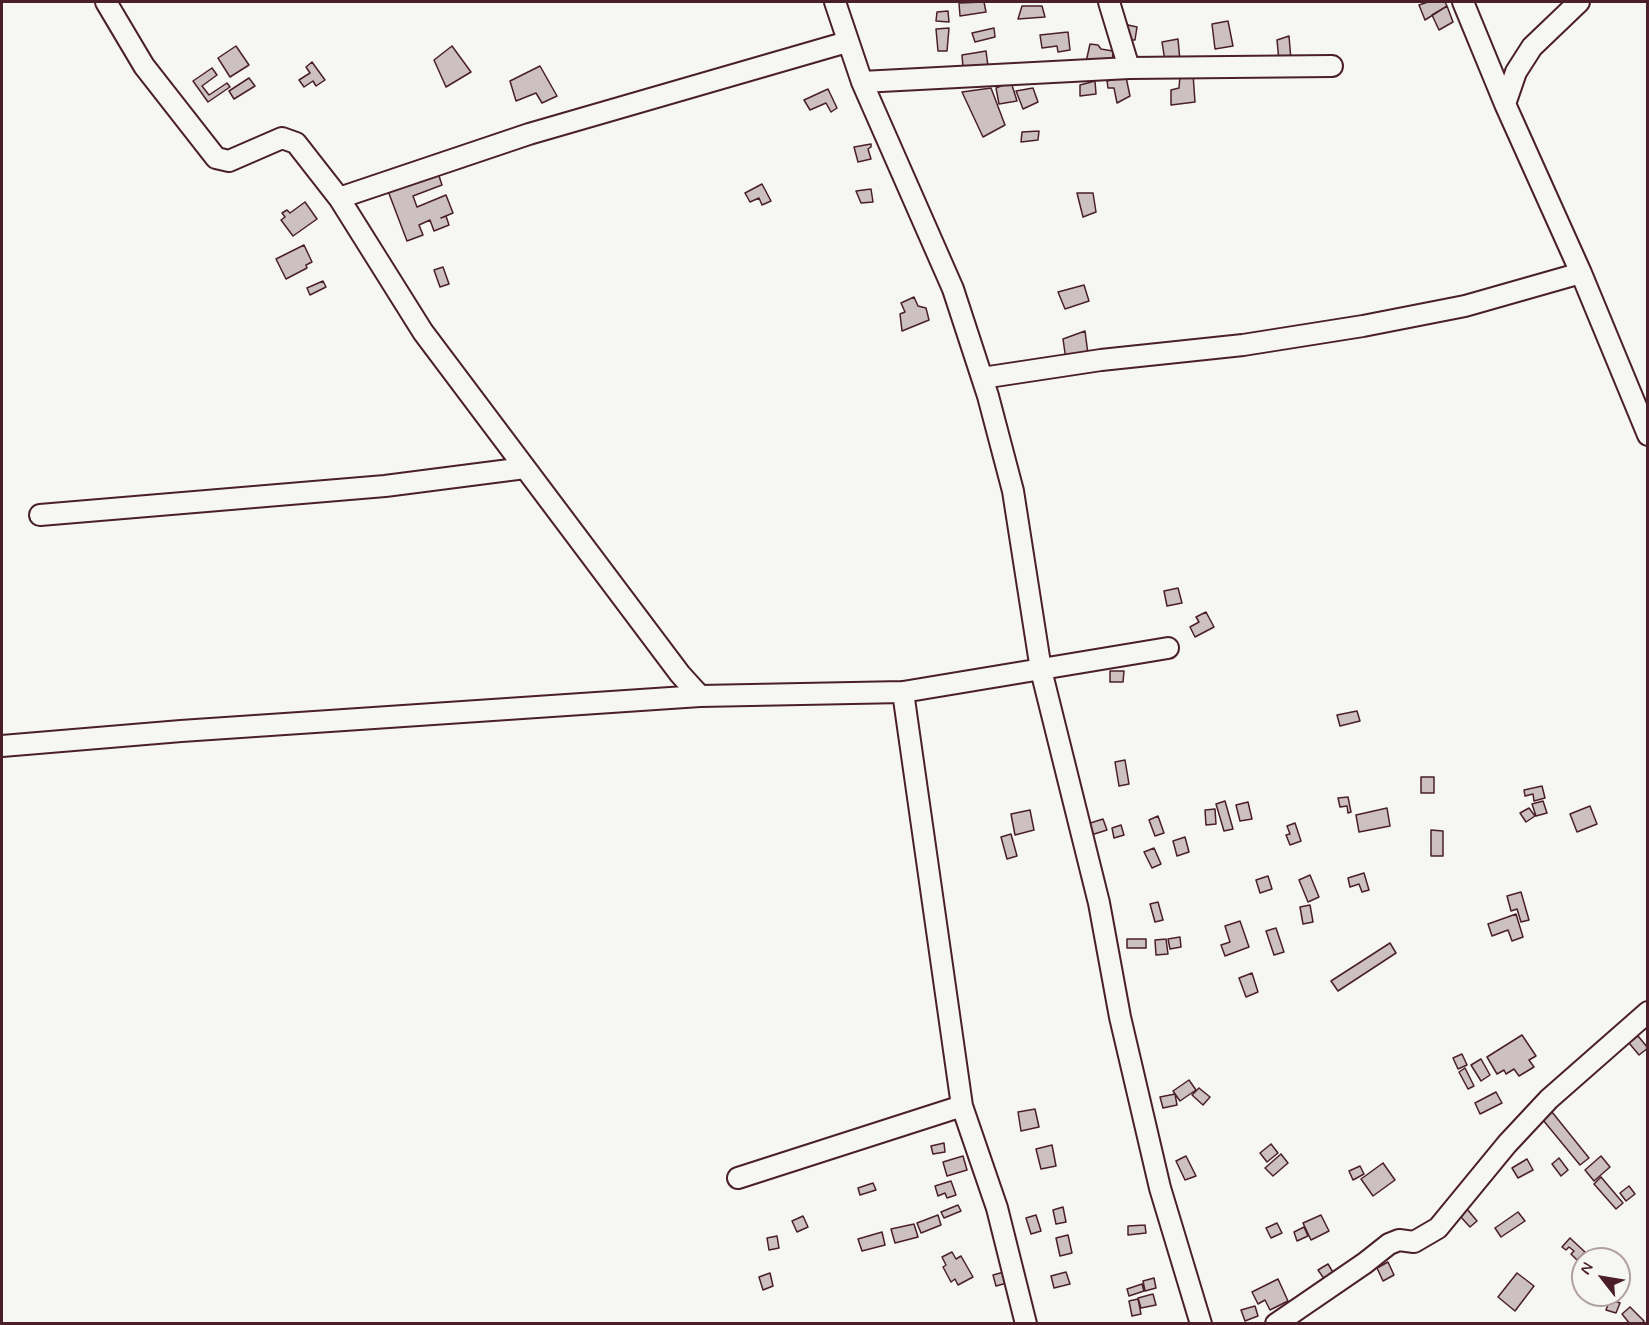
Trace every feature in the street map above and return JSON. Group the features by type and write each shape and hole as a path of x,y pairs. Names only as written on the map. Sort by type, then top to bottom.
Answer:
{"street":[{"path":"106,2 144,66 216,158 230,161 270,142 290,139 296,143 339,198 423,332 680,674 700,696"},
{"path":"835,2 862,82 953,289 982,378 1013,491 1041,670 1099,903 1120,1017 1161,1188 1201,1323"},
{"path":"1109,2 1129,68"},
{"path":"1463,2 1505,104 1581,273 1647,435"},
{"path":"1505,104 1516,72 1532,47 1579,2"},
{"path":"339,198 497,143 847,42"},
{"path":"862,82 1129,68 1332,66"},
{"path":"982,378 1101,360 1243,345 1363,326 1466,306 1581,273"},
{"path":"40,515 385,486 525,468"},
{"path":"2,746 181,731 700,696 903,692 1168,648"},
{"path":"903,692 962,1106 997,1208 1026,1323"},
{"path":"1276,1323 1365,1263 1389,1244 1399,1240 1414,1242 1438,1228 1507,1144 1549,1100 1647,1012"},
{"path":"738,1178 962,1106"}],"building":[{"path":"984,2 986,12 960,16 959,3"},
{"path":"1428,2 1445,2 1447,6 1425,20 1419,5"},
{"path":"1022,6 1042,6 1045,17 1018,19"},
{"path":"1447,6 1453,22 1439,30 1432,15"},
{"path":"948,11 949,22 936,21 937,12"},
{"path":"1228,21 1233,46 1215,49 1212,24"},
{"path":"1119,23 1137,27 1135,40 1120,40"},
{"path":"949,28 947,51 938,51 936,29"},
{"path":"994,28 995,37 975,42 972,33"},
{"path":"1068,32 1070,50 1058,52 1057,46 1042,48 1040,35"},
{"path":"1289,36 1291,60 1279,61 1277,40"},
{"path":"1178,39 1180,61 1165,61 1162,42"},
{"path":"1090,44 1113,51 1112,65 1086,62"},
{"path":"236,46 249,65 230,77 218,58"},
{"path":"452,46 471,72 446,87 434,60"},
{"path":"986,51 988,66 963,68 962,55"},
{"path":"312,62 325,80 316,86 313,81 304,87 299,80 310,73 306,67"},
{"path":"540,66 557,96 542,103 536,93 516,101 510,81"},
{"path":"212,68 217,75 202,86 209,95 227,83 230,87 208,102 193,81"},
{"path":"1193,74 1195,102 1171,105 1171,90 1179,88 1180,76"},
{"path":"1126,77 1130,96 1117,103 1114,88 1108,88 1107,81"},
{"path":"249,78 255,86 234,99 229,91"},
{"path":"1095,81 1096,94 1080,96 1080,85"},
{"path":"1011,82 1017,101 999,104 996,88"},
{"path":"991,88 1005,125 983,137 962,92"},
{"path":"1033,88 1038,102 1023,109 1016,91"},
{"path":"828,89 837,108 831,112 826,103 810,110 804,100"},
{"path":"1039,131 1038,140 1021,142 1022,132"},
{"path":"871,144 868,149 871,159 858,162 854,147"},
{"path":"438,173 442,185 413,196 417,207 446,195 453,213 441,218 446,216 449,225 434,231 430,220 419,225 423,235 407,241 388,191"},
{"path":"762,184 771,201 762,205 759,198 750,202 745,193"},
{"path":"871,189 873,202 861,203 856,191"},
{"path":"1077,193 1093,193 1096,212 1083,217"},
{"path":"305,202 317,219 293,236 281,220 285,217 282,213 287,210 290,213"},
{"path":"304,245 312,262 306,265 307,268 286,279 276,259"},
{"path":"443,267 449,284 440,287 434,270"},
{"path":"323,281 326,287 310,295 307,288"},
{"path":"1084,285 1089,301 1065,309 1058,292"},
{"path":"914,297 918,306 926,308 929,320 902,331 900,314 905,312 901,303"},
{"path":"1085,331 1088,354 1066,360 1063,339"},
{"path":"1178,588 1182,603 1167,606 1164,591"},
{"path":"1206,612 1214,627 1195,637 1190,627 1199,622 1196,617"},
{"path":"1110,671 1124,671 1123,682 1110,682"},
{"path":"1357,711 1360,721 1340,726 1337,715"},
{"path":"1125,760 1129,784 1119,786 1115,762"},
{"path":"1421,777 1434,777 1434,793 1421,793"},
{"path":"1542,786 1545,798 1534,801 1533,794 1525,796 1524,790"},
{"path":"1348,797 1351,812 1348,813 1347,806 1340,807 1338,798"},
{"path":"1225,801 1233,829 1224,831 1216,804"},
{"path":"1543,801 1547,813 1536,816 1532,804"},
{"path":"1248,802 1252,819 1240,821 1236,805"},
{"path":"1590,806 1597,824 1577,832 1570,814"},
{"path":"1387,808 1390,826 1359,832 1356,815"},
{"path":"1529,808 1535,816 1526,822 1520,813"},
{"path":"1215,809 1216,824 1206,825 1205,810"},
{"path":"1030,810 1034,830 1015,835 1011,814"},
{"path":"1158,816 1164,833 1155,836 1149,820"},
{"path":"1103,819 1107,830 1088,836 1084,825"},
{"path":"1295,823 1301,841 1290,845 1286,835 1290,834 1287,826"},
{"path":"1121,825 1124,835 1114,838 1112,828"},
{"path":"1431,830 1443,831 1443,856 1431,856"},
{"path":"1011,834 1017,856 1007,859 1001,837"},
{"path":"1185,837 1189,852 1177,856 1173,841"},
{"path":"1154,848 1161,864 1152,868 1144,852"},
{"path":"1364,873 1369,890 1362,892 1359,884 1350,887 1348,878"},
{"path":"1310,875 1319,897 1308,902 1299,880"},
{"path":"1268,876 1272,889 1260,893 1256,880"},
{"path":"1521,892 1529,920 1521,922 1517,909 1511,911 1507,896"},
{"path":"1158,902 1163,920 1155,922 1150,904"},
{"path":"1310,905 1313,922 1303,924 1300,907"},
{"path":"1516,914 1523,937 1512,941 1508,930 1492,936 1488,924"},
{"path":"1240,921 1249,947 1225,956 1221,945 1230,942 1225,926"},
{"path":"1276,928 1284,952 1274,955 1266,931"},
{"path":"1180,937 1181,947 1170,949 1168,939"},
{"path":"1127,939 1146,939 1146,948 1127,948"},
{"path":"1166,939 1168,954 1156,955 1155,940"},
{"path":"1390,943 1396,953 1338,991 1331,981"},
{"path":"1252,973 1258,992 1246,997 1239,978"},
{"path":"1522,1035 1536,1056 1529,1060 1534,1067 1519,1076 1514,1069 1506,1074 1504,1070 1497,1074 1487,1057"},
{"path":"1638,1036 1648,1048 1639,1055 1629,1043"},
{"path":"1462,1054 1467,1065 1458,1069 1453,1058"},
{"path":"1481,1059 1490,1075 1481,1081 1471,1065"},
{"path":"1465,1068 1474,1086 1468,1089 1459,1072"},
{"path":"1189,1080 1196,1090 1180,1101 1173,1091"},
{"path":"1199,1088 1210,1097 1203,1105 1192,1095"},
{"path":"1496,1092 1502,1103 1480,1114 1475,1103"},
{"path":"1175,1094 1177,1105 1163,1108 1160,1097"},
{"path":"1035,1109 1039,1127 1021,1131 1018,1112"},
{"path":"1552,1112 1589,1158 1580,1165 1543,1120"},
{"path":"944,1143 945,1152 933,1154 931,1146"},
{"path":"1271,1144 1278,1153 1267,1162 1260,1153"},
{"path":"1052,1145 1056,1166 1041,1169 1036,1149"},
{"path":"1281,1154 1288,1163 1273,1176 1265,1168"},
{"path":"963,1156 967,1170 947,1176 943,1162"},
{"path":"1186,1156 1196,1176 1185,1180 1176,1161"},
{"path":"1601,1156 1610,1167 1594,1181 1585,1170"},
{"path":"1559,1158 1568,1170 1561,1176 1552,1164"},
{"path":"1527,1159 1533,1170 1518,1178 1512,1168"},
{"path":"1383,1163 1395,1180 1373,1196 1361,1179"},
{"path":"1360,1166 1364,1174 1353,1180 1349,1171"},
{"path":"1601,1177 1623,1203 1616,1209 1594,1184"},
{"path":"951,1181 956,1195 947,1198 945,1193 938,1196 935,1186"},
{"path":"873,1183 876,1190 860,1195 858,1188"},
{"path":"1629,1186 1635,1194 1626,1201 1620,1193"},
{"path":"958,1205 961,1211 944,1218 941,1212"},
{"path":"1063,1207 1066,1222 1056,1224 1053,1210"},
{"path":"1467,1209 1477,1221 1470,1227 1459,1215"},
{"path":"1518,1212 1525,1221 1501,1237 1495,1228"},
{"path":"938,1215 941,1225 921,1233 917,1223"},
{"path":"1036,1215 1041,1231 1031,1234 1026,1218"},
{"path":"1321,1215 1329,1231 1311,1240 1303,1223"},
{"path":"803,1216 808,1227 797,1232 792,1221"},
{"path":"1277,1223 1282,1233 1271,1238 1266,1228"},
{"path":"914,1224 918,1237 895,1243 891,1229"},
{"path":"1145,1225 1146,1233 1128,1235 1128,1226"},
{"path":"1304,1227 1308,1236 1297,1241 1294,1232"},
{"path":"882,1232 885,1245 862,1251 858,1239"},
{"path":"1068,1235 1072,1253 1060,1256 1056,1238"},
{"path":"777,1236 779,1248 769,1250 767,1238"},
{"path":"1570,1238 1580,1247 1569,1247 1566,1250 1562,1247"},
{"path":"952,1252 956,1259 961,1256 973,1277 958,1285 955,1279 951,1282 943,1267 946,1265 942,1257"},
{"path":"1388,1262 1394,1275 1383,1281 1377,1268"},
{"path":"1328,1264 1334,1274 1325,1280 1318,1270"},
{"path":"1004,1272 1007,1283 996,1286 993,1275"},
{"path":"1066,1272 1070,1284 1054,1288 1051,1276"},
{"path":"770,1273 773,1286 763,1290 759,1277"},
{"path":"1517,1273 1534,1286 1515,1311 1498,1297"},
{"path":"1154,1278 1156,1288 1145,1291 1143,1281"},
{"path":"1278,1279 1288,1301 1270,1310 1265,1300 1258,1304 1252,1292"},
{"path":"1142,1284 1144,1291 1129,1296 1127,1289"},
{"path":"1153,1294 1156,1305 1141,1308 1138,1298"},
{"path":"1138,1299 1141,1314 1132,1316 1129,1301"},
{"path":"1255,1306 1258,1316 1245,1321 1241,1310"},
{"path":"1607,1307 1618,1307 1616,1313 1606,1310"},
{"path":"1630,1307 1644,1321 1642,1324 1630,1324 1622,1314"}]}
